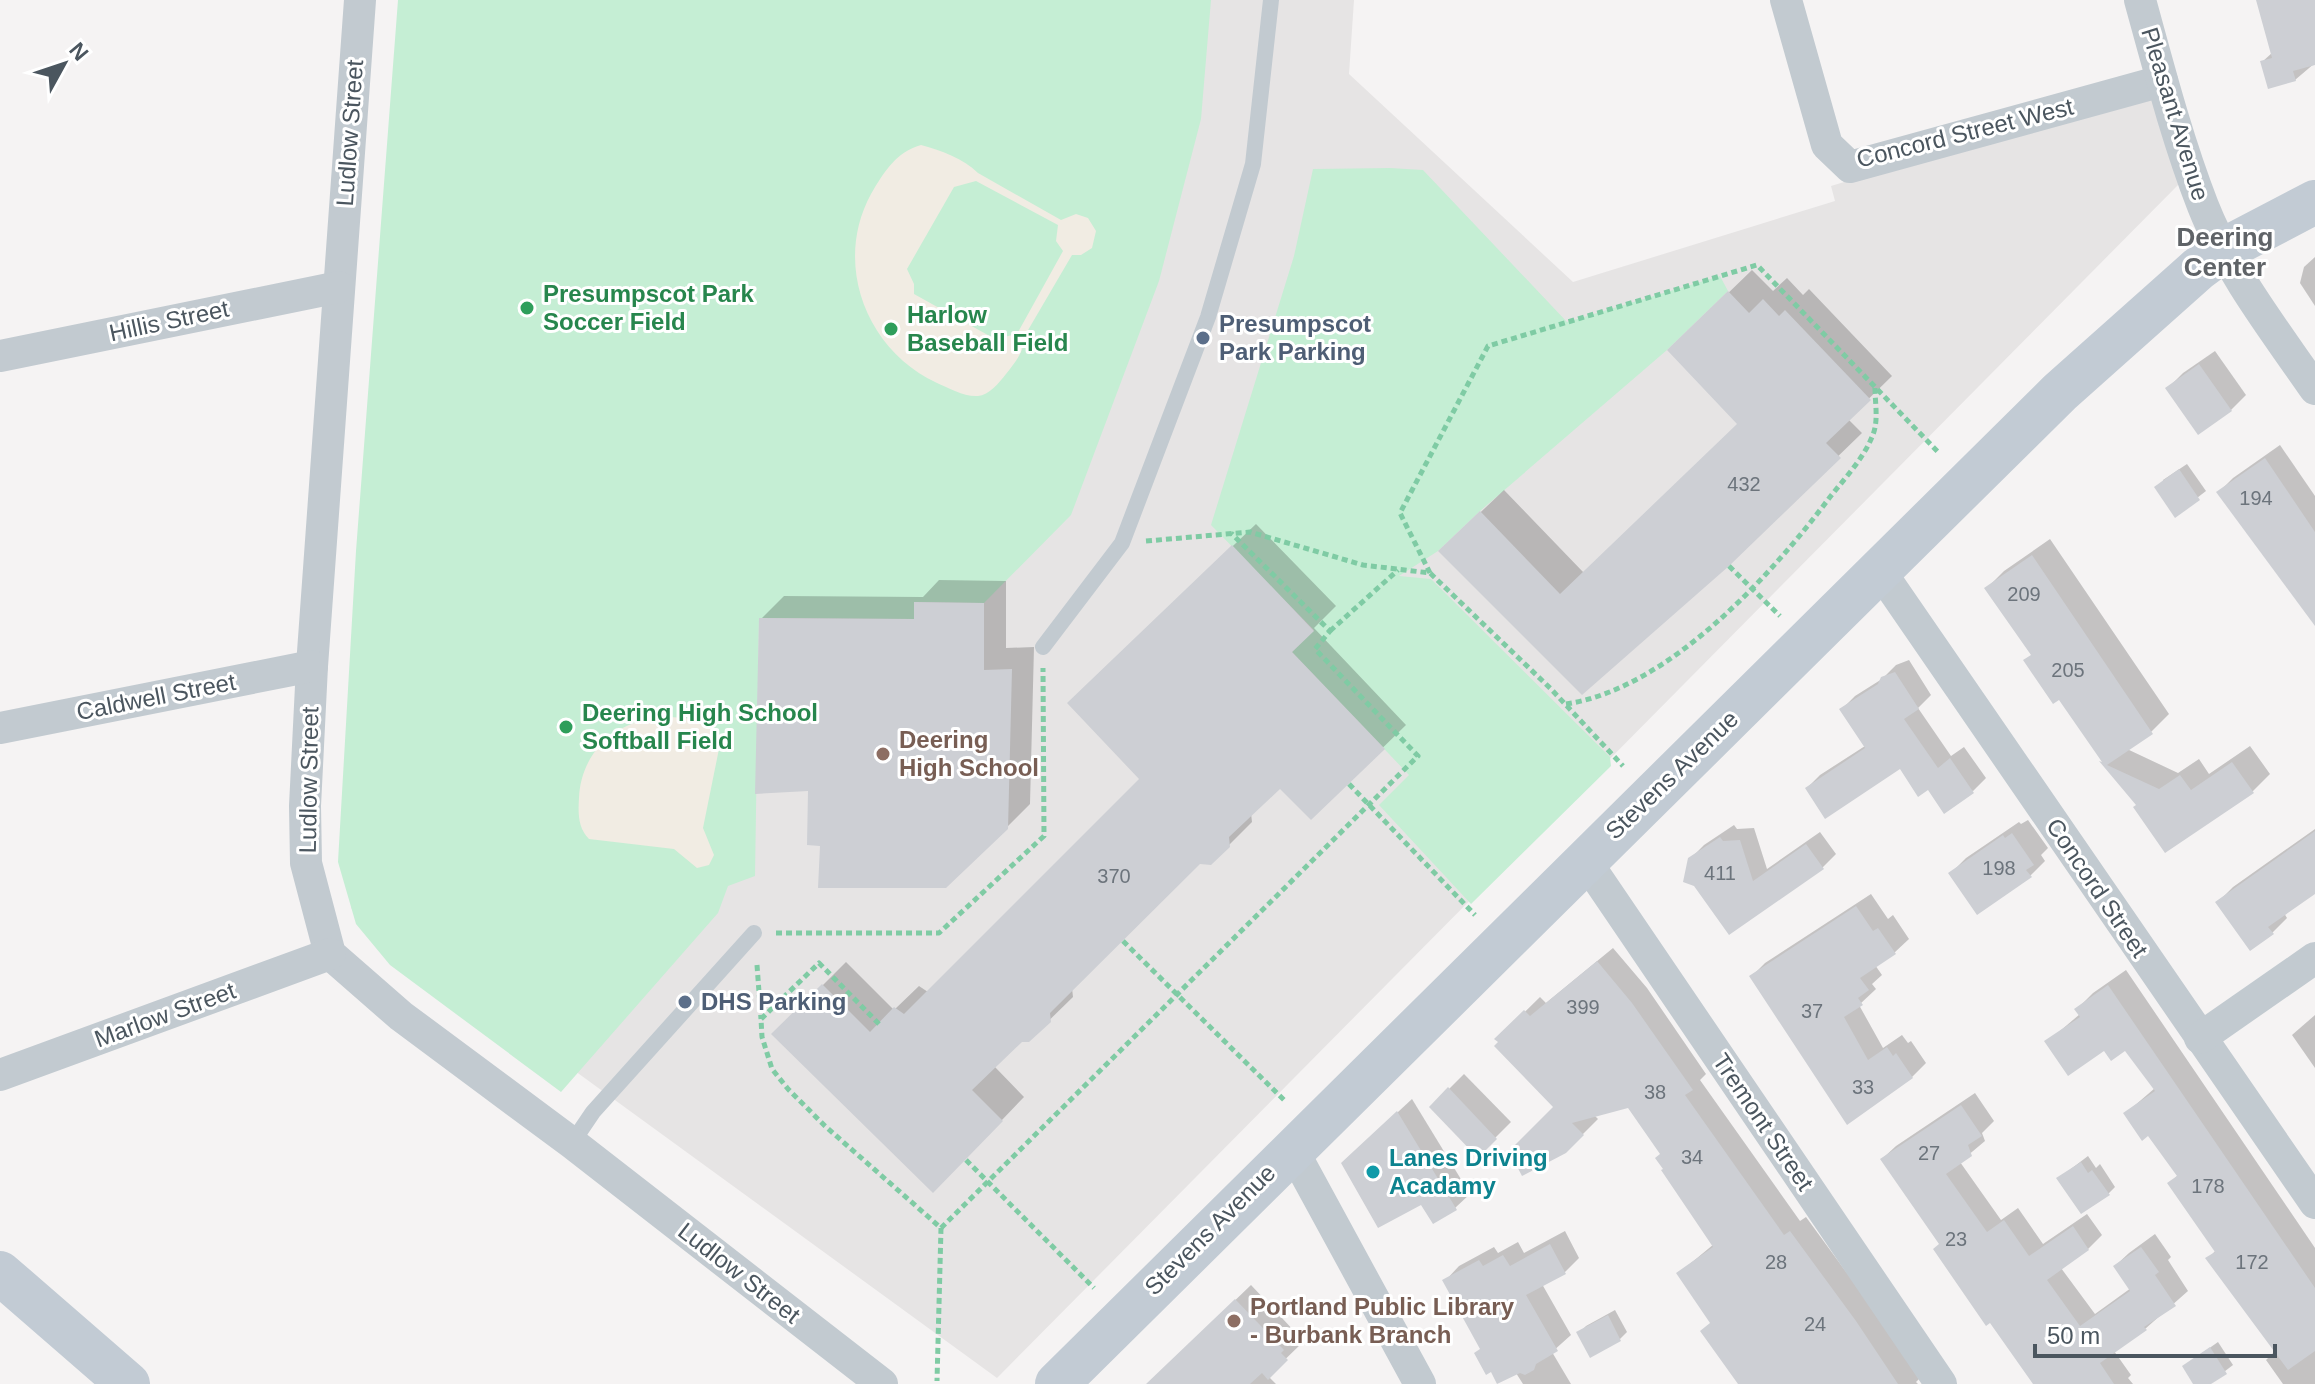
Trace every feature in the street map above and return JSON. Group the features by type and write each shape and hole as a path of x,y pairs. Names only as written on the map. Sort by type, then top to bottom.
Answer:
{"main road":[{"name":"Stevens Avenue","path":"1057,1384 2060,392 2198,269 2225,249 2315,202"},
{"path":"0,1273 128,1384"}],"street":[{"name":"Ludlow Street","path":"360,0 312,666 305,806 306,863 330,954 401,1016 572,1143 882,1384"},
{"name":"Concord Street West","path":"1786,0 1827,145 1850,167 2162,81"},
{"name":"Pleasant Avenue","path":"2140,0 2162,81 2203,207 2247,289 2315,389"},
{"name":"Hillis Street","path":"0,356 339,287"},
{"name":"Concord Street","path":"1880,571 2315,1203"},
{"name":"Caldwell Street","path":"0,728 312,666"},
{"name":"Tremont Street","path":"1585,860 1941,1384"},
{"name":"Marlow Street","path":"0,1075 330,954"},
{"path":"2200,1038 2315,958"},
{"path":"1292,1149 1420,1384"}],"lane":[{"path":"1043,647 1122,543 1208,317 1253,164 1271,0"},
{"path":"572,1143 593,1112 754,933"}],"path":[{"path":"1623,766 1565,704 1430,573 1400,513 1488,346 1757,265 1940,454"},
{"path":"1565,704 1590,700 1621,688 1646,673 1712,625 1752,588 1807,528 1867,445 1876,421 1875,387"},
{"path":"1122,543 1250,532 1363,565 1430,573"},
{"path":"1231,533 1330,631"},
{"path":"1729,566 1780,616"},
{"path":"937,1381 941,1228 1418,756 1315,649 1330,631 1399,569"},
{"path":"941,1228 825,1126 772,1069 762,1037 754,933 939,933 1044,836 1043,647"},
{"path":"1349,784 1475,915"},
{"path":"1123,941 1285,1101"},
{"path":"761,1019 819,963 879,1024"},
{"path":"966,1160 1094,1288"}],"shaded area":[{"name":"Deering High School","path":"404,0 1354,0 1349,74 1573,282 1835,201 1831,186 2150,89 2179,184 997,1378 351,908"}],"green space":[{"path":"398,0 1211,0 1201,119 1159,281 1071,515 984,603 915,602 914,619 759,618 755,876 728,886 718,913 561,1092 390,965 356,924 338,862 356,551"},
{"path":"1313,169 1423,170 1567,322 1720,276 1728,291 1667,350 1438,551 1399,576 1431,579 1610,757 1611,766 1471,904 1379,805 1409,775 1292,652 1314,630 1211,525 1294,256"}],"sand":[{"path":"921,145 952,156 1061,220 1076,214 1088,218 1096,231 1092,248 1081,255 1072,255 1024,337 1016,361 997,385 982,395 957,392 912,368 891,349 875,327 863,302 856,276 855,248 860,221 871,194 886,171 912,148","holes":["976,181 1058,225 1056,241 1063,251 1017,334 995,339 914,294 914,284 907,269 954,187"]},
{"path":"666,717 705,723 721,739 703,828 714,855 709,865 697,868 674,849 589,839 580,820 581,781 595,752 618,730 633,723"}],"building":[{"path":"2256,0 2315,0 2315,65 2293,71 2296,81 2268,89 2260,61 2272,58"},
{"path":"1728,291 1749,313 1763,299 1779,316 1785,310 1871,400 1826,443 1841,458 1729,566 1582,695 1438,551 1480,511 1560,594 1737,424 1667,350"},
{"path":"2199,364 2232,411 2198,435 2165,388"},
{"path":"2265,458 2315,532 2315,626 2216,492"},
{"path":"2179,469 2200,500 2175,518 2154,487"},
{"name":"Deering High School","path":"1232,545 1314,631 1292,652 1385,749 1311,820 1280,789 1229,837 1230,847 1211,865 1200,864 1050,1013 1051,1022 1029,1042 1022,1042 972,1090 1003,1121 933,1193 771,1034 822,984 870,1032 894,1007 904,1014 1139,779 1067,703"},
{"path":"2032,555 2153,734 2107,765 2159,789 2180,775 2191,790 2232,762 2254,793 2165,853 2133,807 2136,805 2099,761 2102,762 2059,700 2053,704 2023,660 2031,655 1984,588"},
{"path":"914,602 984,603 984,670 1012,669 1008,829 946,888 818,888 820,846 807,845 808,791 755,794 759,618 914,619"},
{"path":"1895,672 1919,709 1904,719 1938,768 1950,758 1974,793 1944,814 1928,790 1918,797 1900,769 1825,819 1805,788 1865,748 1839,709 1878,684 1881,677"},
{"path":"2315,831 2315,894 2268,927 2274,934 2250,951 2215,902"},
{"path":"2012,833 2034,865 2026,870 2032,877 1977,915 1948,873 2003,835 2005,838"},
{"path":"1720,837 1723,841 1740,840 1753,881 1806,844 1824,869 1729,935 1694,886 1683,882 1688,858"},
{"path":"1856,906 1873,931 1878,928 1896,954 1860,978 1869,990 1858,998 1863,1005 1844,1017 1868,1060 1887,1047 1893,1056 1896,1053 1913,1078 1847,1125 1749,976"},
{"path":"1597,961 1632,1003 1693,1090 1685,1095 1784,1235 1790,1231 1898,1384 1738,1384 1700,1331 1710,1323 1676,1273 1713,1247 1661,1170 1655,1158 1660,1154 1628,1108 1572,1123 1584,1135 1566,1153 1522,1176 1509,1151 1553,1107 1494,1046 1498,1042 1494,1039 1524,1010 1530,1016"},
{"path":"2108,985 2315,1288 2315,1351 2288,1370 2205,1258 2215,1252 2167,1183 2177,1176 2148,1136 2142,1141 2123,1113 2155,1091 2125,1051 2111,1061 2104,1051 2068,1076 2044,1041 2080,1017 2074,1009"},
{"path":"1448,1087 1497,1139 1478,1158 1429,1107"},
{"path":"1961,1105 1982,1136 1968,1145 1972,1156 1946,1174 1987,1232 2004,1220 2029,1256 2073,1226 2089,1250 2047,1280 2080,1326 2130,1291 2113,1266 2141,1247 2159,1272 2155,1275 2176,1306 2100,1363 2114,1384 2033,1384 1990,1323 1986,1326 1933,1249 1939,1244 1880,1159"},
{"path":"1397,1111 1457,1210 1433,1224 1421,1205 1378,1228 1341,1163"},
{"path":"2081,1162 2088,1173 2092,1170 2110,1195 2081,1214 2056,1178"},
{"path":"1550,1244 1566,1274 1526,1295 1558,1351 1536,1364 1534,1370 1525,1375 1520,1373 1497,1384 1491,1372 1486,1375 1474,1353 1480,1349 1442,1280 1479,1260 1483,1266 1503,1255 1510,1266"},
{"name":"Portland Public Library - Burbank Branch","path":"1235,1299 1284,1350 1281,1353 1288,1360 1268,1380 1262,1373 1250,1384 1146,1384"},
{"path":"1608,1315 1621,1341 1590,1358 1576,1332"},
{"path":"2210,1347 2227,1374 2211,1384 2193,1384 2182,1366"}],"place":[{"name":"Presumpscot Park Soccer Field","path":"527,308"},
{"name":"Harlow Baseball Field","path":"891,329"},
{"name":"Presumpscot Park Parking","path":"1203,338"},
{"name":"Deering High School Softball Field","path":"566,727"},
{"name":"Deering High School","path":"883,754"},
{"name":"DHS Parking","path":"685,1002"},
{"name":"Lanes Driving Acadamy","path":"1373,1172"},
{"name":"Portland Public Library - Burbank Branch","path":"1234,1321"}],"district":[{"name":"Deering Center","path":"2225,252"}]}
